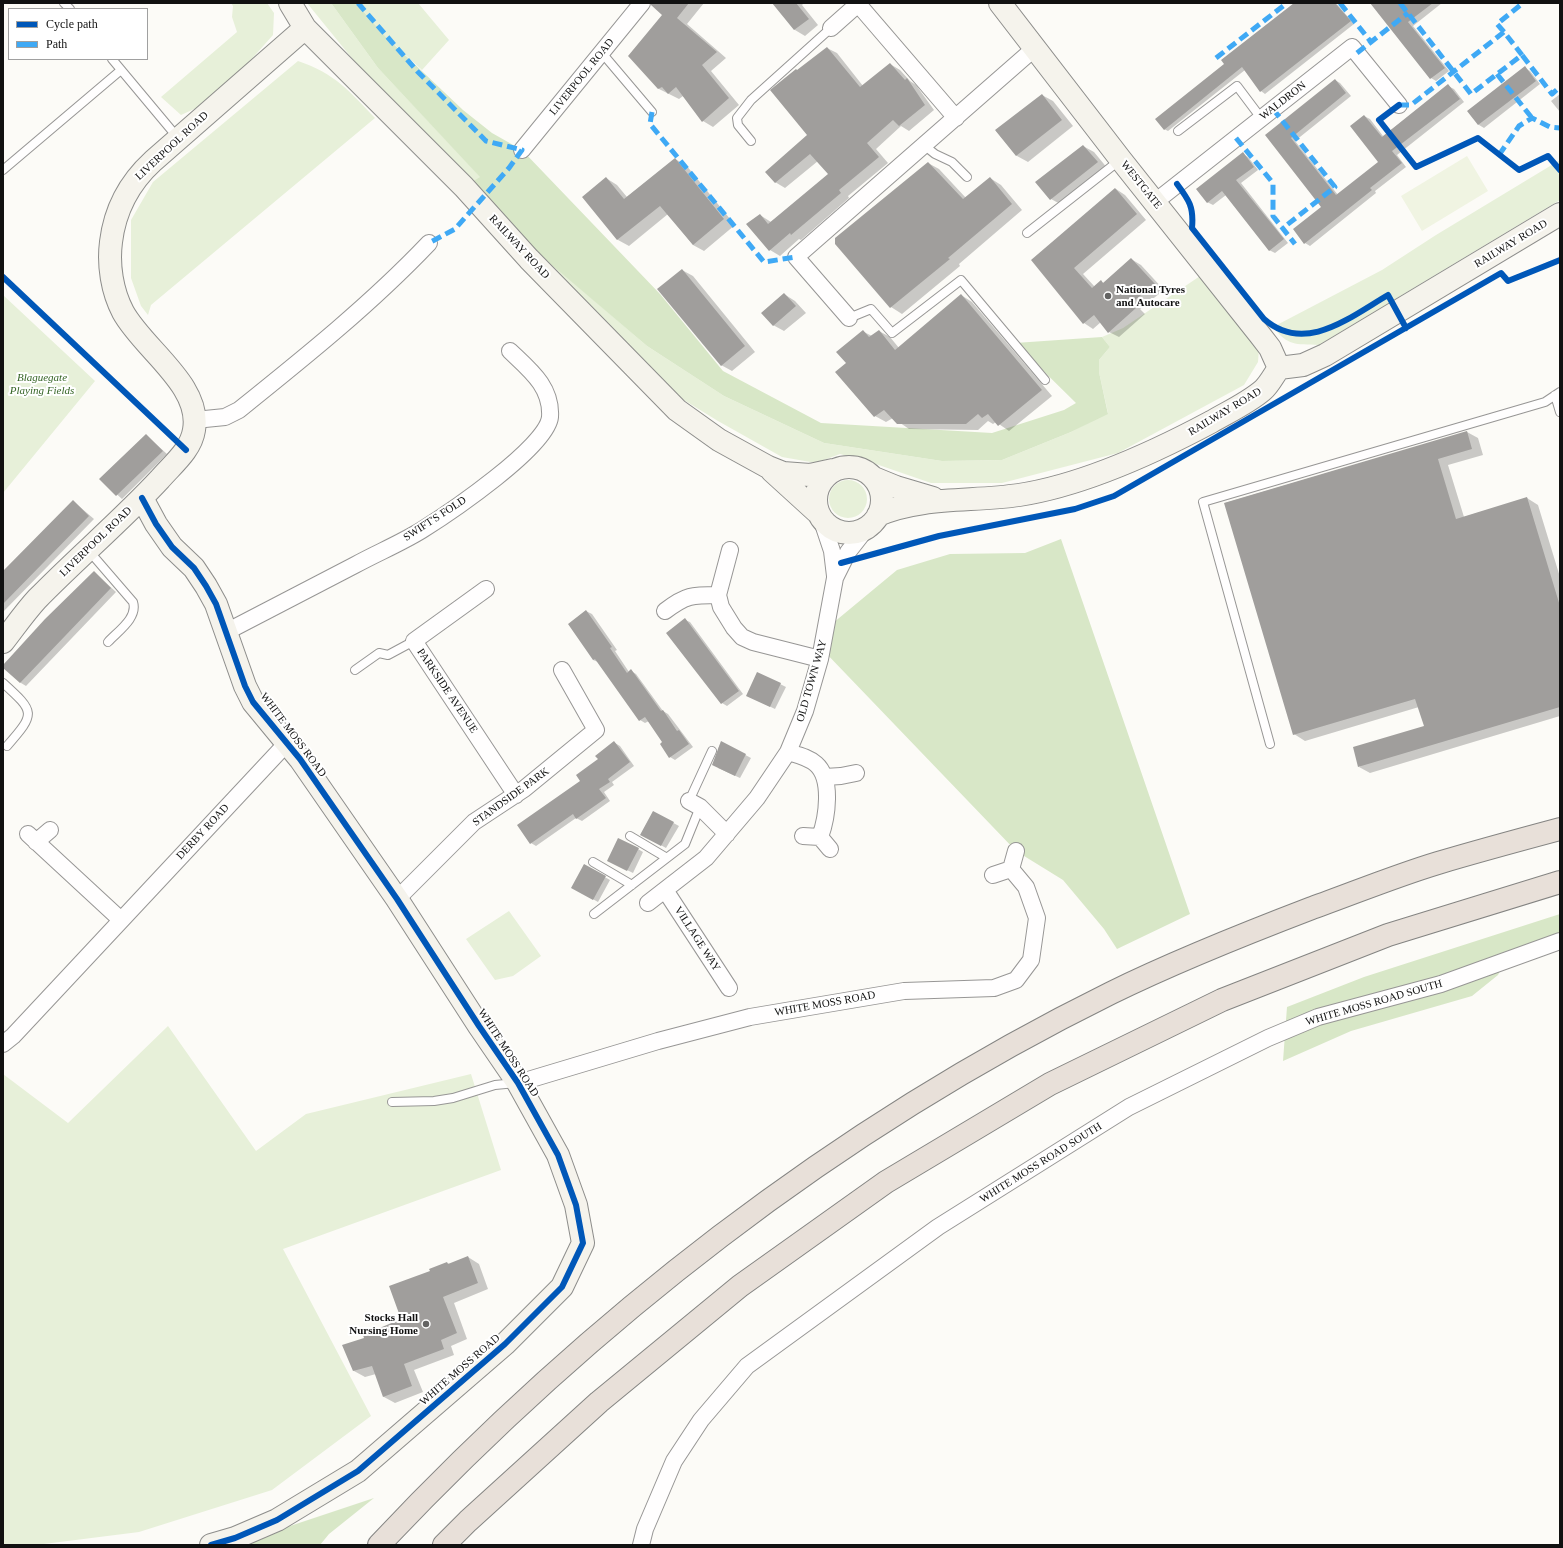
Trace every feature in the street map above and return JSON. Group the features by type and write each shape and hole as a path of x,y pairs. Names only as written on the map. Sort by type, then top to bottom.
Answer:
{"highway":[{"path":"378,1545 429,1491 566,1362 710,1242 853,1141 973,1068 1110,993 1239,936 1381,882 1435,864 1560,828"},
{"path":"444,1545 468,1521 599,1402 740,1286 886,1182 1050,1084 1222,1000 1388,936 1560,882"}],"main road":[{"name":"RAILWAY ROAD","path":"290,3 305,28 464,187 529,259 677,410 719,440 768,467 783,473 797,476 810,476 833,470"},
{"name":"WESTGATE","path":"1000,3 1036,47 1121,160 1270,348 1279,368"},
{"name":"LIVERPOOL ROAD","path":"3,642 37,600 142,498 186,450 194,431 195,420 192,402 188,394 132,326 123,312 114,285 110,261 115,220 129,188 144,170 305,28"},
{"name":"RAILWAY ROAD","path":"872,522 907,505 945,501 990,499 1021,495 1056,487 1127,462 1165,446 1231,411 1264,390 1279,368 1303,365 1325,355 1560,214"},
{"name":"RAILWAY ROAD","path":"768,467 820,516"},
{"path":"843,467 855,467 865,471 874,478 879,486 882,496 882,506 872,522 849,534 831,529 820,516 815,502 819,484 825,476 833,470 843,467"},
{"name":"RAILWAY ROAD","path":"874,478 922,496 945,501"},
{"name":"WHITE MOSS ROAD","path":"142,498 156,524 172,547 194,568 216,604 245,686 253,702 286,744 300,759 397,899 479,1026 518,1083 558,1156 576,1205 583,1242 562,1287 506,1344 358,1471 277,1520 235,1538 211,1545"}],"street":[{"name":"LIVERPOOL ROAD","path":"522,150 602,53 640,4"},
{"path":"831,28 858,4 956,118"},
{"path":"849,318 796,257 925,146 1036,47"},
{"name":"WALDRON","path":"1155,202 1352,47 1399,105"},
{"path":"195,420 225,417 239,410 352,317 387,286 429,243"},
{"name":"SWIFT'S FOLD","path":"226,632 421,530 505,471 528,450 546,429 550,419 548,397 544,385 510,351"},
{"name":"OLD TOWN WAY","path":"820,516 832,551 835,578"},
{"name":"OLD TOWN WAY","path":"648,903 706,858 756,798 788,752 805,711 820,659 835,578 848,552 872,522"},
{"path":"730,550 718,595 726,618 742,637 753,642 820,659"},
{"name":"PARKSIDE AVENUE","path":"486,589 414,642 516,794"},
{"path":"665,611 682,598 690,596 718,595"},
{"name":"STANDSIDE PARK","path":"397,899 474,822 516,794 596,730 562,670"},
{"name":"DERBY ROAD","path":"3,1044 286,744"},
{"path":"788,752 805,757 817,764 825,777 827,798 825,824 820,837"},
{"path":"825,777 856,773"},
{"path":"695,804 727,834"},
{"path":"50,830 32,838 121,920"},
{"path":"803,836 820,837 830,848"},
{"path":"993,875 1010,869 1016,850"},
{"name":"WHITE MOSS ROAD","path":"518,1083 658,1041 750,1017 904,991 994,988 1016,980 1031,960 1037,918 1026,887 1010,869"},
{"name":"VILLAGE WAY","path":"665,890 729,988"},
{"name":"WHITE MOSS ROAD SOUTH","path":"641,1545 645,1529 674,1461 701,1420 748,1366 938,1227 1129,1107 1268,1038 1318,1018 1441,984 1560,941"}],"lane":[{"path":"751,141 738,125 737,118 751,100 831,28"},
{"path":"602,53 652,112"},
{"path":"113,60 179,139"},
{"path":"3,170 121,70"},
{"path":"1178,131 1237,86 1261,118"},
{"path":"925,146 935,154 952,162 967,177"},
{"path":"1027,233 1121,160"},
{"path":"849,318 871,309 892,333 961,280 1045,380"},
{"path":"1270,744 1203,502 1545,402 1557,393 1560,412"},
{"path":"88,551 133,602 135,609 133,615 108,642"},
{"path":"355,670 379,654 388,655 414,642"},
{"path":"3,683 26,704 28,714 25,726 7,746"},
{"path":"594,914 685,844 695,804 712,751"},
{"path":"630,836 667,858"},
{"path":"593,862 632,885"},
{"path":"392,1102 434,1102 453,1098 495,1085 518,1083"}],"green space":[{"path":"231,3 267,3 274,13 273,35 232,81 205,104 181,115 161,97 237,32 232,17 233,6"},
{"path":"307,3 331,3 378,68 481,177 464,187 390,105"},
{"path":"331,3 356,3 386,37 463,110 492,133 522,150 660,294 723,371 821,423 992,433 1064,410 1076,403 1015,343 1102,337 1110,347 1099,360 1099,372 1108,414 1071,432 1002,460 942,461 824,443 724,396 647,346 546,260 464,187 480,177 378,68"},
{"path":"356,3 418,3 449,40 422,70 386,37"},
{"path":"298,61 311,66 341,84 375,118 151,305 148,315 141,306 131,278 131,220 153,182"},
{"path":"1467,156 1488,191 1422,231 1401,196"},
{"path":"1560,160 1560,200 1319,345 1293,343 1283,338 1273,327 1382,270 1436,235"},
{"path":"508,226 647,346 724,396 824,443 942,461 1002,460 1071,432 1108,413 1099,372 1099,360 1110,347 1102,337 1123,328 1209,270 1260,335 1258,362 1244,385 1118,453 1002,483 931,483 873,463 840,454 816,463 782,457 718,421 666,389"},
{"name":"Blaguegate Playing Fields","path":"3,295 95,381 3,493"},
{"path":"844,480 852,480 859,483 864,488 867,499 864,510 859,515 852,518 844,518 837,515 832,510 829,503 829,495 832,488 837,483"},
{"path":"1061,539 1190,914 1117,949 1104,929 1063,880 1016,851 822,649 827,628 897,570 950,554 1025,553"},
{"path":"509,911 541,956 513,976 495,980 466,939"},
{"path":"1560,914 1560,937 1509,954 1498,975 1472,996 1351,1031 1283,1061 1287,1007 1364,977"},
{"path":"168,1026 256,1151 306,1114 471,1074 501,1170 283,1249 371,1416 272,1490 139,1532 36,1545 3,1545 3,1074 68,1123"},
{"path":"374,1498 329,1534 320,1545 245,1545 281,1529"}],"building":[{"path":"651,3 689,3 677,18 717,52 702,65 729,98 702,122 676,87 668,94 662,87 658,89 628,56 662,15 651,5"},
{"path":"772,3 796,3 809,19 794,30"},
{"path":"1294,3 1335,3 1351,21 1260,92 1242,67 1164,130 1155,119 1224,64 1221,60"},
{"path":"1370,3 1433,3 1408,22 1445,68 1430,79"},
{"path":"827,47 860,87 890,63 905,80 907,78 925,105 899,126 893,120 867,143 879,157 839,190 841,193 791,235 790,233 769,251 746,224 760,214 768,224 828,174 810,154 775,183 765,172 807,135 770,90"},
{"path":"1525,66 1536,81 1478,125 1467,111"},
{"path":"1335,79 1346,93 1291,138 1336,195 1378,162 1350,126 1364,115 1382,137 1448,84 1460,99 1392,151 1402,163 1370,188 1372,190 1304,244 1293,229 1321,207 1265,135"},
{"path":"1042,94 1062,120 1016,156 995,130"},
{"path":"1083,145 1098,162 1050,200 1035,182"},
{"path":"1243,152 1254,167 1236,180 1284,239 1269,251 1222,191 1207,203 1196,189"},
{"path":"675,158 724,219 693,245 660,206 617,240 582,197 606,177 624,199"},
{"path":"928,162 963,199 990,177 1012,204 948,258 950,259 890,308 835,244 835,238"},
{"path":"1115,188 1137,214 1074,268 1092,288 1101,280 1103,283 1131,258 1155,284 1131,303 1136,308 1108,333 1094,315 1083,324 1031,260"},
{"path":"682,269 745,346 721,366 657,289"},
{"path":"784,293 796,306 773,326 761,313"},
{"path":"961,294 1042,390 998,426 988,414 982,418 978,414 966,424 897,424 884,410 874,417 835,372 846,363 836,352 863,330 869,337 879,330 895,350"},
{"path":"1467,431 1472,449 1438,459 1456,519 1527,497 1560,606 1560,707 1358,767 1353,747 1424,726 1415,699 1293,735 1224,503"},
{"path":"146,434 163,451 116,496 99,479"},
{"path":"73,500 89,516 3,604 3,571"},
{"path":"94,571 111,588 20,683 3,668 3,665 45,619"},
{"path":"586,610 612,647 610,648 627,673 631,669 661,711 663,710 677,731 679,730 689,744 669,758 660,744 662,742 645,717 639,721 568,624"},
{"path":"685,618 739,691 721,704 666,633"},
{"path":"757,672 781,683 770,707 746,696"},
{"path":"614,741 630,762 608,779 610,782 599,789 606,798 576,819 573,814 530,844 517,825 580,781 576,775 598,759 595,756"},
{"path":"721,741 746,754 735,776 712,765"},
{"path":"653,811 674,822 661,846 640,835"},
{"path":"618,838 639,848 627,871 607,861"},
{"path":"584,864 606,876 593,900 571,888"},
{"name":"Stocks Hall Nursing Home","path":"468,1256 478,1283 443,1297 457,1333 441,1340 444,1349 404,1364 412,1386 383,1397 372,1366 353,1371 342,1345 364,1338 363,1335 401,1319 389,1286 430,1271 429,1269 447,1262 448,1264"}],"marked path":[{"path":"358,3 417,71 486,141 522,150 509,168 455,229 429,243"},
{"path":"1216,58 1287,3"},
{"path":"1340,3 1371,42"},
{"path":"1400,3 1471,94 1522,55 1552,94 1560,87"},
{"path":"1504,32 1497,24 1523,3"},
{"path":"1357,53 1408,13"},
{"path":"1399,105 1411,105 1504,32 1522,55"},
{"path":"1497,74 1532,118"},
{"path":"1273,109 1335,187 1283,228"},
{"path":"652,112 650,124 764,262 796,257"},
{"path":"1499,155 1519,126 1532,118 1550,127 1560,128"},
{"path":"1236,138 1273,183 1273,216 1295,244"}],"cycle path":[{"path":"1399,105 1379,120 1416,167 1478,138 1519,170 1548,156 1560,170"},
{"path":"1177,184 1190,204 1192,228 1264,319 1280,329 1295,334 1311,333 1327,329 1343,322 1388,295 1406,328"},
{"path":"841,563 939,536 1075,509 1114,496 1501,273 1508,281 1560,260"},
{"path":"3,277 186,450"},
{"path":"142,498 156,524 172,547 194,568 216,604 245,686 253,702 300,759 397,899 479,1026 518,1083 558,1155 576,1205 583,1243 562,1287 505,1344 358,1471 277,1520 235,1538 211,1545"}],"place":[{"name":"National Tyres and Autocare","path":"1108,296"},
{"name":"Stocks Hall Nursing Home","path":"426,1324"}]}
